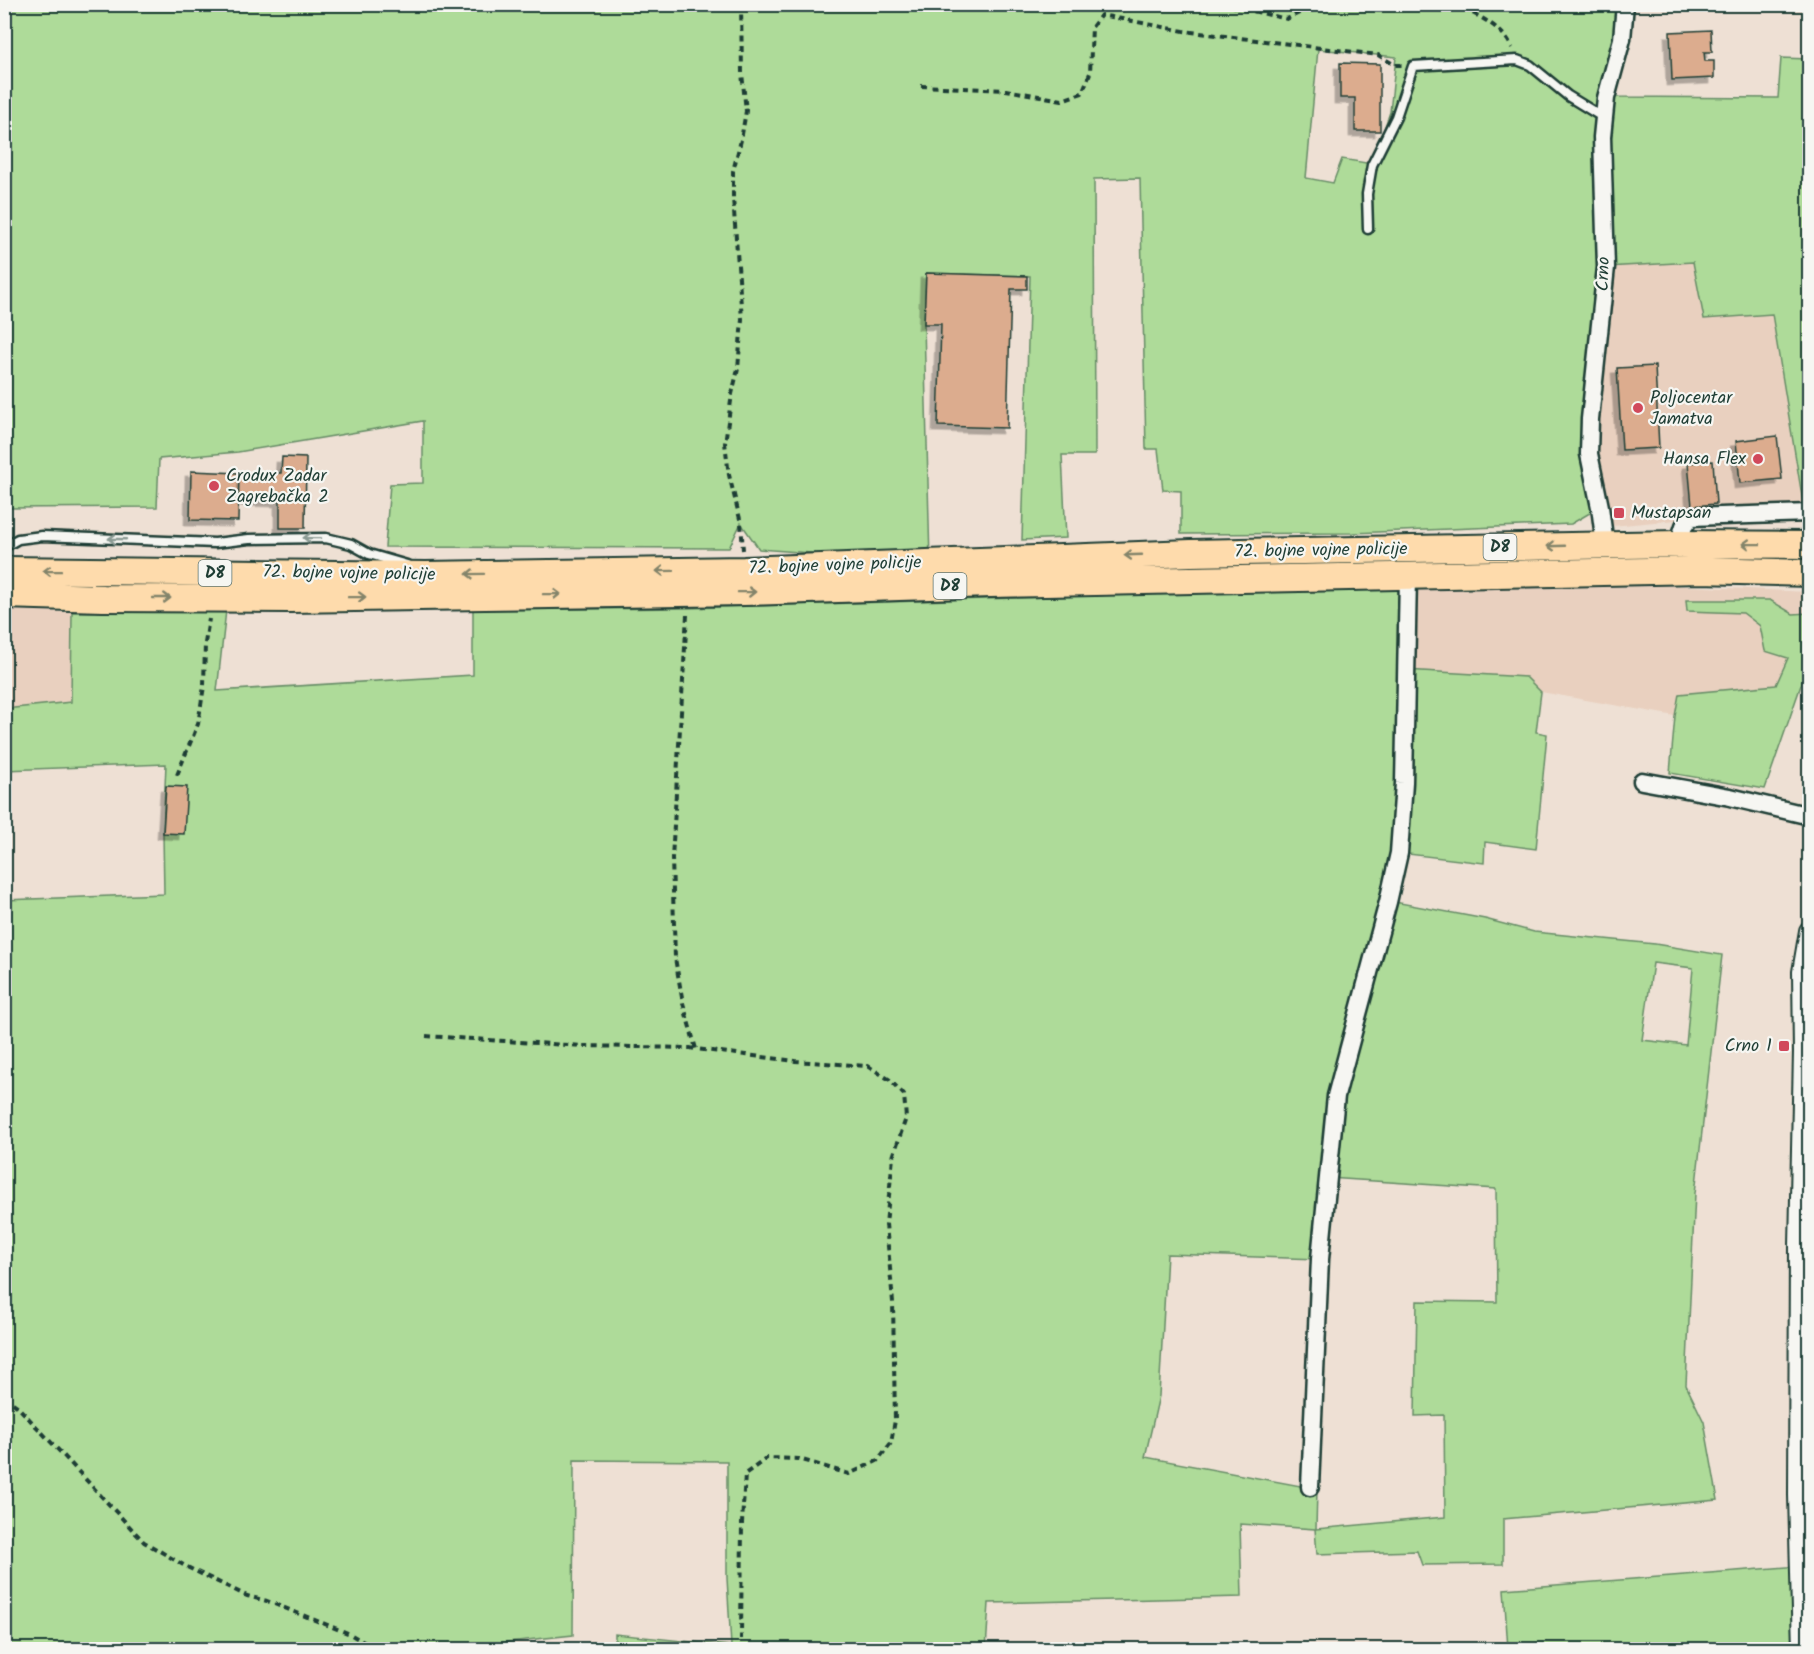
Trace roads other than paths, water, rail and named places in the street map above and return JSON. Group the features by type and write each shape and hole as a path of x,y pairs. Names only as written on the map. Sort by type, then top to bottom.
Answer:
{"main road":[{"name":"72. bojne vojne policije","path":"4,570 426,575 744,570 1180,553 1678,543 1809,545"},
{"name":"72. bojne vojne policije","path":"4,595 290,599 687,593 1701,570 1809,573"}],"street":[{"name":"Crno","path":"1605,544 1589,454 1590,419 1606,267 1602,137 1606,98 1622,39 1625,4"},
{"path":"1678,543 1684,526 1691,517 1809,513"},
{"path":"1310,1488 1320,1260 1336,1096 1400,853 1404,783 1408,576"},
{"path":"1642,781 1809,816"},
{"path":"1803,1650 1799,1496 1800,1258 1804,1052 1803,972 1809,931"}],"lane":[{"path":"1368,229 1367,194 1372,165 1396,117 1413,66 1517,60 1530,65 1568,96 1604,118"},
{"path":"4,547 18,539 42,536 215,543 259,538 326,538 351,544 369,554 412,566 426,575"}],"place":[{"name":"Poljocentar Jamatva","path":"1638,408"},
{"name":"Hansa Flex","path":"1758,459"},
{"name":"Crodux Zadar Zagrebačka 2","path":"214,486"},
{"name":"Mustapsan","path":"1619,513"},
{"name":"Crno 1","path":"1784,1046"}]}
